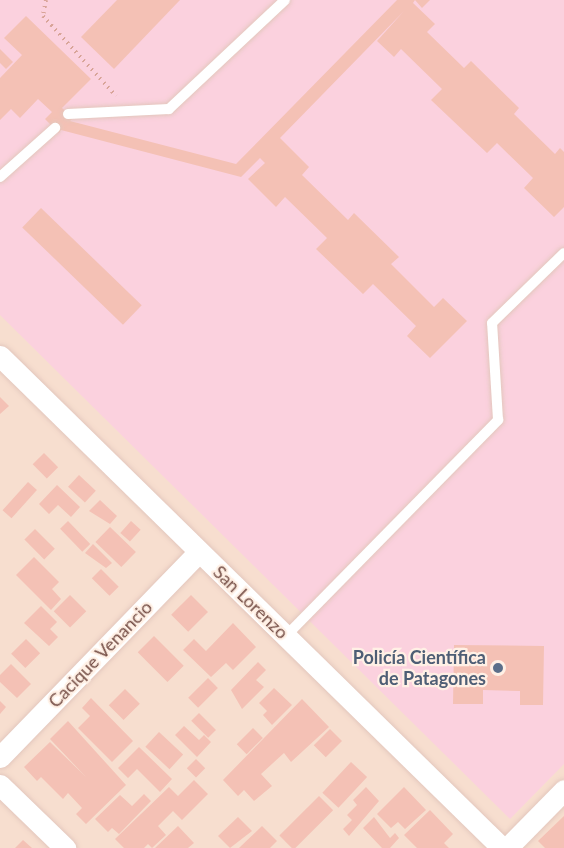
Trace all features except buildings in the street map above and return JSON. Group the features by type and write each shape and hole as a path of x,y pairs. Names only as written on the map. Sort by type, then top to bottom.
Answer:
{"street":[{"name":"San Lorenzo","path":"0,356 502,848"},
{"name":"Cacique Venancio","path":"0,756 200,552"},
{"path":"0,785 64,848"},
{"path":"507,848 564,790"}],"lane":[{"path":"68,114 169,109 285,0"},
{"path":"0,177 55,128"},
{"path":"286,636 498,420 492,323 564,253"}],"path":[{"path":"46,0 43,16 129,111"}],"shaded area":[{"path":"0,0 564,0 564,848 0,848"},
{"path":"0,0 564,0 564,764 510,819 0,315"}],"place":[{"name":"Policía Científica de Patagones","path":"498,668"}]}
